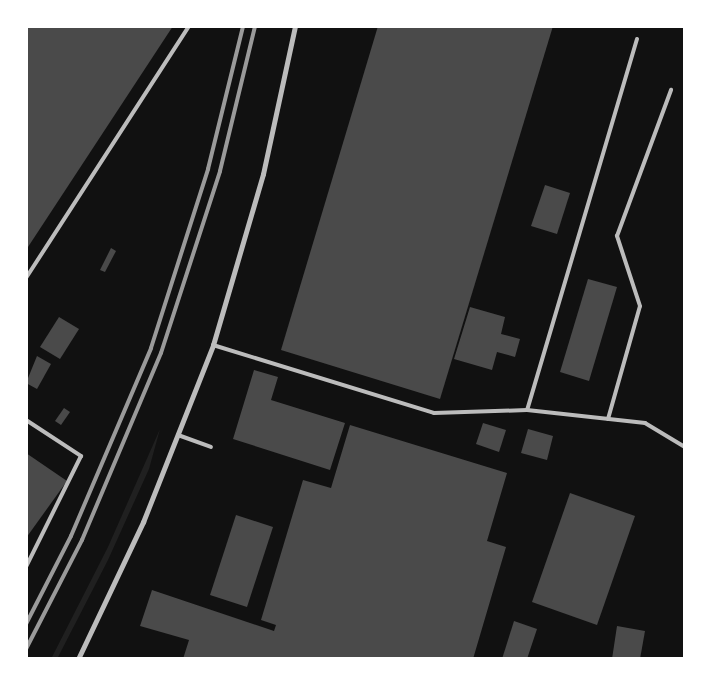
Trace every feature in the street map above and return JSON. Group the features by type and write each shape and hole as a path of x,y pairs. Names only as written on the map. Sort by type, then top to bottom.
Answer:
{"street":[{"path":"78,659 124,566 213,345 262,174 295,26"}],"lane":[{"path":"26,278 189,26"},
{"path":"527,410 636,39"},
{"path":"608,419 640,306 617,236 671,90"},
{"path":"213,345 434,412 527,410 645,423 685,447"},
{"path":"26,420 81,456 26,567"},
{"path":"178,435 211,447"}],"shaded area":[{"path":"160,429 149,469 108,560 57,659 51,659 108,547"}],"building":[{"path":"26,26 173,26 26,250"},
{"path":"378,26 553,26 440,399 281,350"},
{"path":"545,185 570,193 557,234 531,226"},
{"path":"111,248 116,251 105,272 100,270"},
{"path":"588,279 617,287 589,381 560,372"},
{"path":"470,307 505,317 501,334 520,339 515,357 497,352 492,370 454,359"},
{"path":"59,317 79,329 60,359 40,347"},
{"path":"37,356 51,364 37,389 26,383"},
{"path":"254,370 278,377 271,400 345,423 330,470 233,439"},
{"path":"64,408 70,412 61,425 55,421"},
{"path":"483,423 506,430 499,452 476,444"},
{"path":"350,425 507,473 487,541 506,547 473,659 183,659 189,640 140,626 152,590 274,631 276,625 261,620 303,480 331,488"},
{"path":"528,429 553,436 547,460 521,453"},
{"path":"26,453 67,481 26,538"},
{"path":"570,493 635,516 597,625 532,602"},
{"path":"236,515 273,527 247,607 210,595"},
{"path":"514,621 537,629 527,659 502,659"},
{"path":"617,626 645,631 640,659 612,659"}],"railway":[{"path":"26,624 71,536 151,348 208,169 243,26"},
{"path":"26,649 82,540 161,353 220,171 255,26"}]}
